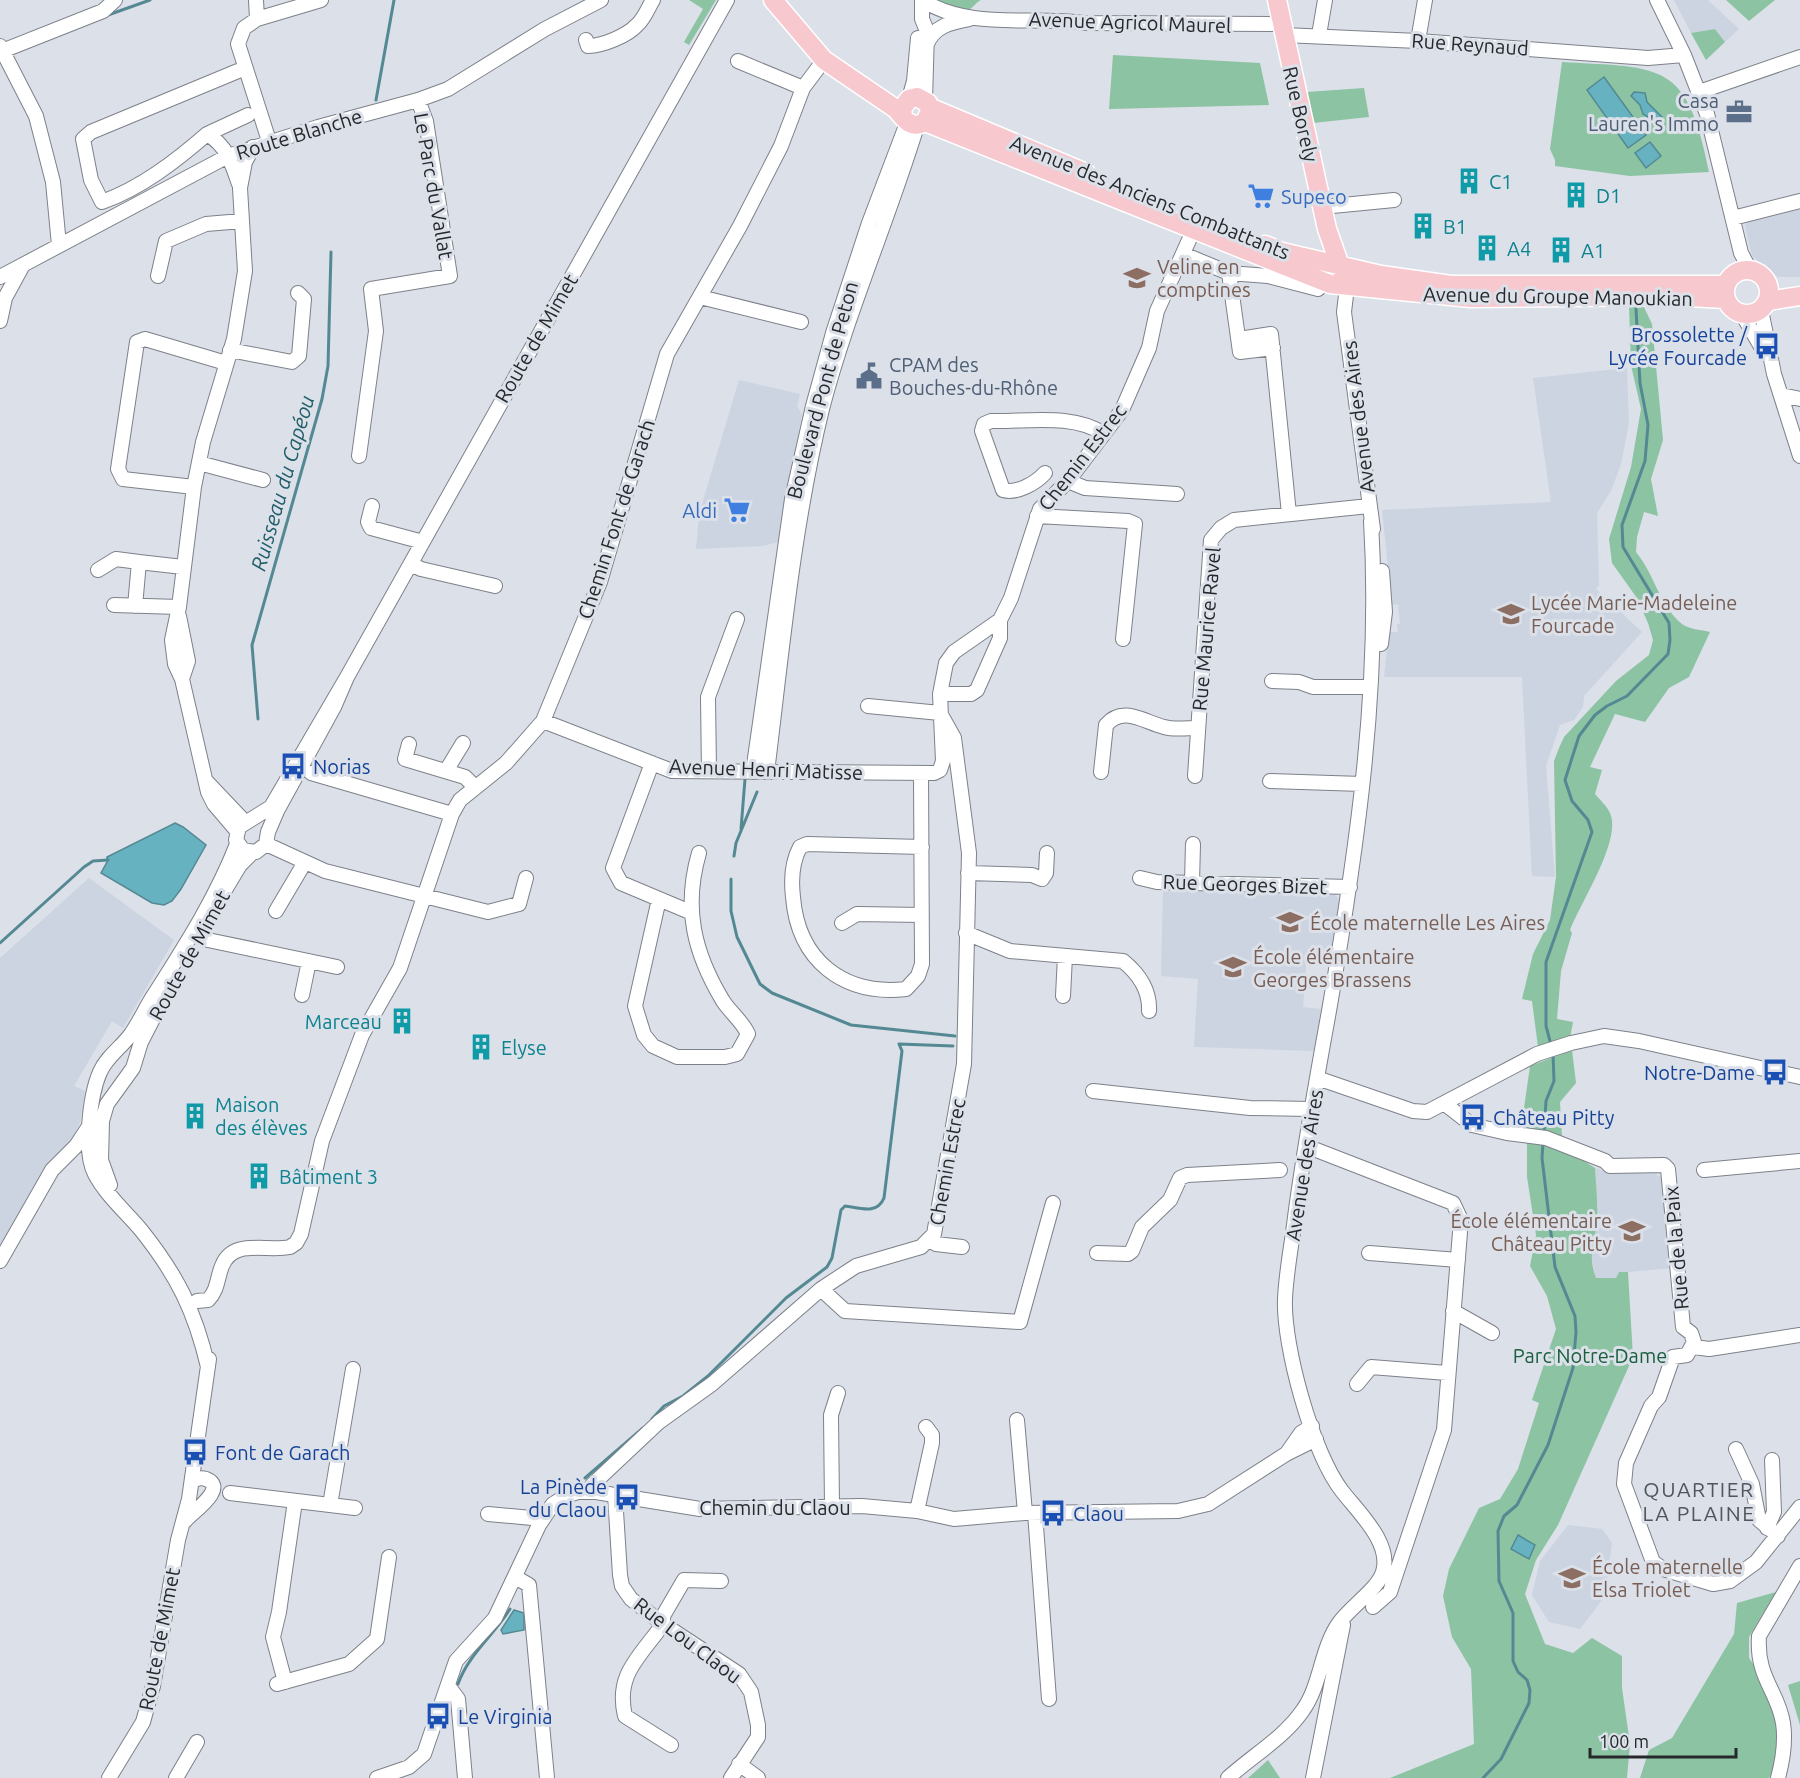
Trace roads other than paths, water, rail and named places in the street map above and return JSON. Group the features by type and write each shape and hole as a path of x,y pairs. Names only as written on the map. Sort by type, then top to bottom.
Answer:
{"main road":[{"path":"773,0 824,60 896,109 915,112"},
{"path":"784,0 833,57 915,112"},
{"name":"Rue Borely","path":"1277,0 1333,260"},
{"name":"Avenue des Anciens Combattants","path":"915,112 1302,273 1333,289"},
{"name":"Avenue des Anciens Combattants","path":"915,112 1282,252 1333,260"},
{"path":"1302,273 1333,260 1333,289 1373,273"},
{"name":"Avenue du Groupe Manoukian","path":"1333,260 1373,273 1451,285 1735,282"},
{"path":"1765,298 1757,272 1735,282 1732,310 1742,314 1765,298 1800,286"},
{"name":"Avenue du Groupe Manoukian","path":"1333,289 1471,298 1668,296 1735,282"},
{"path":"1765,298 1800,296"}],"street":[{"path":"59,245 52,182 36,116 1,49 103,11 115,0"},
{"path":"256,0 257,19"},
{"path":"269,141 238,44 244,28 257,19 321,0"},
{"name":"Route Blanche","path":"0,277 228,156 269,141 418,100 448,89 544,29 601,0"},
{"path":"586,40 588,46 597,46 631,30 639,24 653,0"},
{"name":"Route de Mimet","path":"109,1778 143,1722 160,1651 180,1527 199,1484 197,1446 208,1367 207,1340 197,1301 176,1268 99,1182 83,1143 96,1129 107,1104 135,1062 141,1042 196,933 243,829 270,807 347,677 727,0"},
{"name":"Avenue Agricol Maurel","path":"915,112 914,81 922,19 922,0 943,12 977,18 1283,29"},
{"path":"1319,35 1325,0"},
{"path":"1418,41 1425,0"},
{"path":"1657,0 1684,55 1707,114 1741,253 1735,282"},
{"name":"Avenue Agricol Maurel","path":"915,112 930,37 941,27 977,18"},
{"name":"Avenue Agricol Maurel","path":"922,19 927,44"},
{"name":"Rue Reynaud","path":"1283,29 1319,35 1648,58 1684,55"},
{"path":"1655,56 1666,48 1673,32"},
{"path":"1699,92 1800,57"},
{"name":"Chemin Font de Garach","path":"197,1301 208,1300 215,1293 222,1267 230,1253 239,1248 290,1247 296,1243 301,1234 322,1141 362,1035 400,968 452,814 460,800 474,786 506,763 543,721 600,582 667,354 781,146 803,88 824,60"},
{"path":"738,62 803,88"},
{"path":"238,71 100,128 83,139 91,180 102,202 115,197 176,161 207,134 248,115"},
{"name":"Le Parc du Vallat","path":"359,456 376,331 371,289 450,276 426,121 418,100"},
{"name":"Boulevard Pont de Peton","path":"760,772 792,499 813,406 833,333 868,223 915,112"},
{"path":"207,134 219,141 228,156 240,188"},
{"path":"252,853 243,850 243,829 207,781 183,694 182,680 188,661 178,640 183,567 203,442 204,411 215,398 234,339 245,271 240,188 245,162 253,147"},
{"path":"1322,207 1394,200"},
{"path":"1733,218 1800,201"},
{"path":"158,276 166,241 206,224 242,221"},
{"name":"Chemin Estrec","path":"940,694 971,694 977,690 1000,638 1000,620 1011,598 1037,516 1068,481 1122,410 1139,376 1149,348 1157,311 1194,228"},
{"path":"1183,254 1230,277 1268,276 1333,289"},
{"path":"1,305 24,264"},
{"path":"1230,277 1239,339 1271,334 1289,514"},
{"name":"Avenue des Aires","path":"1228,1778 1284,1732 1305,1708 1334,1630 1350,1609 1378,1582 1382,1576 1385,1559 1377,1539 1327,1469 1314,1432 1287,1332 1285,1300 1299,1182 1350,887 1362,784 1375,596 1371,521 1356,386 1344,312 1333,289"},
{"path":"194,487 123,479 119,475 137,342 144,339 228,356 292,362 300,356 304,299 298,293"},
{"path":"699,297 801,322"},
{"path":"1765,298 1774,374"},
{"path":"1742,314 1755,332 1774,374 1800,456"},
{"path":"1781,395 1800,399"},
{"path":"1045,473 1037,482 1010,492 1003,490 982,430 984,424 991,422 1076,422 1090,425 1104,434"},
{"path":"199,463 263,480"},
{"path":"1068,481 1085,488 1178,494"},
{"path":"372,506 368,522 371,528 423,542"},
{"name":"Rue Maurice Ravel","path":"1196,776 1211,540 1221,528 1234,520 1369,506"},
{"path":"1037,516 1128,521 1135,524 1123,639"},
{"path":"98,570 116,559 183,567"},
{"path":"135,606 139,562"},
{"path":"411,564 421,569 495,586"},
{"path":"114,605 179,610"},
{"path":"709,771 708,697 737,619"},
{"name":"Chemin Estrec","path":"590,1492 592,1485 658,1422 712,1384 821,1288 856,1266 909,1252 931,1240 936,1227 964,1064 969,853 966,813 954,738 940,713 942,675 954,652 1000,620"},
{"name":"Route de Mimet","path":"130,1218 105,1178 101,1160 96,1129 99,1075 117,1048 130,1035 240,866 252,853 260,851 347,677"},
{"path":"1272,681 1299,681 1313,687 1370,687"},
{"path":"868,706 940,713"},
{"name":"Avenue Henri Matisse","path":"543,721 672,771 934,773 940,770 942,761 940,713"},
{"path":"1101,772 1106,725 1118,716 1135,716 1166,728 1198,728"},
{"path":"446,771 464,743"},
{"path":"409,744 405,759 465,777 474,786"},
{"path":"652,763 614,868 621,883 690,912"},
{"path":"921,772 922,846 922,964 912,984 896,990 865,988 834,974 810,951 797,927 791,883 796,854 800,847 807,844 922,846"},
{"path":"311,773 452,814"},
{"path":"1270,781 1362,784"},
{"path":"243,829 262,824 267,838 305,862 325,871 491,912 519,904 526,878"},
{"path":"1192,882 1193,844"},
{"path":"659,899 635,1006 639,1025 653,1046 664,1053 689,1058 731,1057 737,1054 748,1034 712,983 697,942 690,912 694,870 699,853"},
{"path":"968,873 1032,875 1042,879 1046,873 1047,854"},
{"path":"276,911 305,862"},
{"name":"Rue Georges Bizet","path":"1140,878 1157,882 1350,887"},
{"path":"842,923 857,914 922,915"},
{"path":"196,933 208,940 337,967"},
{"path":"966,933 1010,951 1123,962 1133,969 1149,995 1149,1011"},
{"path":"1063,996 1065,956"},
{"path":"302,995 309,961"},
{"path":"1317,1078 1413,1111 1427,1112 1495,1074 1537,1054 1571,1043 1604,1036 1639,1041 1800,1077"},
{"path":"117,1048 130,1050 135,1062"},
{"path":"99,1075 106,1088 120,1087"},
{"path":"1093,1091 1250,1108 1311,1109"},
{"name":"Rue de la Paix","path":"1445,1104 1472,1125 1543,1138 1605,1161 1610,1166 1664,1165 1668,1169 1683,1327 1691,1333 1694,1347"},
{"path":"0,1261 52,1170 83,1143"},
{"path":"1306,1146 1453,1203 1461,1220 1444,1430 1390,1592 1373,1607"},
{"path":"1704,1170 1800,1161"},
{"path":"1097,1253 1128,1254 1132,1251 1142,1227 1170,1200 1180,1178 1187,1175 1280,1170 1303,1162"},
{"path":"1280,1170 1299,1182"},
{"path":"821,1288 845,1311 1020,1322 1053,1203"},
{"name":"Route de Mimet","path":"143,1233 189,1303 208,1367"},
{"path":"931,1240 936,1244 962,1247"},
{"path":"1368,1253 1458,1260"},
{"path":"1453,1311 1492,1333"},
{"path":"1800,1335 1709,1349 1694,1347 1683,1357 1673,1357 1659,1397 1651,1406 1626,1463 1623,1484 1653,1562 1663,1569 1713,1584 1730,1581 1756,1562 1772,1532 1800,1507"},
{"path":"1356,1384 1371,1367 1447,1372"},
{"path":"330,1505 353,1369"},
{"path":"832,1507 831,1415 838,1394"},
{"path":"1017,1420 1030,1513 1049,1699"},
{"path":"917,1511 932,1443 932,1435 926,1427"},
{"name":"Chemin du Claou","path":"377,1778 409,1767 424,1754 456,1661 495,1618 543,1519 553,1504 567,1495 590,1492 700,1509 862,1506 917,1511 954,1519 1030,1513 1195,1509 1208,1504 1286,1454 1301,1433 1314,1432"},
{"path":"1736,1449 1752,1484 1759,1520 1772,1532"},
{"path":"1772,1460 1774,1512 1772,1532"},
{"path":"199,1484 230,1493 355,1508"},
{"path":"199,1484 194,1501 206,1501 230,1493"},
{"path":"180,1527 213,1492 199,1484"},
{"name":"Rue Lou Claou","path":"615,1495 622,1586 631,1599 663,1624 739,1674 751,1692 758,1725 758,1737 731,1778"},
{"path":"295,1501 279,1612 273,1637 281,1683 349,1664 377,1639 389,1557"},
{"path":"488,1514 543,1519"},
{"path":"1778,1778 1792,1747 1794,1728 1791,1712 1784,1696 1762,1660 1758,1648 1759,1636 1800,1566"},
{"path":"514,1577 529,1586 531,1596 534,1657 547,1778"},
{"path":"671,1745 625,1716 621,1699 623,1680 663,1624 663,1617 684,1580 721,1581"},
{"path":"1312,1778 1343,1630 1340,1621"},
{"path":"448,1687 458,1699 465,1778"},
{"path":"176,1778 197,1742"},
{"path":"740,1764 758,1778"}],"water":[{"path":"1604,77 1646,135 1628,148 1587,90"},
{"path":"1634,92 1645,93 1647,102 1662,117 1660,130 1656,131 1651,119 1643,114 1640,105 1631,96"},
{"path":"1650,142 1661,156 1646,168 1635,153"},
{"path":"175,823 206,845 172,901 164,905 152,903 101,873 107,857"},
{"path":"1518,1535 1535,1545 1529,1559 1511,1549"},
{"path":"514,1610 524,1613 524,1630 503,1634 501,1630"}],"waterway":[{"path":"108,15 150,0"},
{"name":"Ruisseau du Capéou","path":"376,100 394,0"},
{"name":"Ruisseau du Capéou","path":"258,719 252,645 322,399 328,366 331,252"},
{"path":"1551,1045 1546,1026 1546,962 1592,832 1588,820 1572,801 1565,780 1579,736 1595,715 1627,696 1668,654 1670,640 1669,623 1623,547 1622,525 1645,461 1648,425 1640,383 1636,309"},
{"path":"741,829 745,779"},
{"path":"734,856 736,843 757,792"},
{"path":"0,943 84,867 93,861 108,860"},
{"path":"731,879 731,911 737,937 760,984 772,993 851,1025 955,1036"},
{"path":"652,1419 664,1406 683,1396 708,1376 786,1298 827,1267 832,1258 841,1210 845,1206 873,1209 881,1203 884,1198 902,1051 899,1044 953,1046"},
{"path":"1544,1133 1546,1101 1554,1081 1553,1054"},
{"path":"1483,1778 1501,1759 1529,1703 1530,1690 1527,1680 1518,1672 1513,1661 1513,1613 1499,1581 1498,1531 1504,1516 1517,1505 1548,1445 1573,1368 1575,1316 1555,1267 1542,1158 1543,1143"},
{"path":"585,1478 643,1428"},
{"path":"458,1684 468,1664 510,1609"}],"place":[{"name":"Casa Lauren's Immo","path":"1739,112"},
{"name":"C1","path":"1469,181"},
{"name":"D1","path":"1576,195"},
{"name":"Supeco","path":"1261,196"},
{"name":"B1","path":"1423,226"},
{"name":"A4","path":"1487,248"},
{"name":"A1","path":"1561,250"},
{"name":"Veline en comptines","path":"1137,278"},
{"name":"Brossolette / Lycée Fourcade","path":"1767,346"},
{"name":"CPAM des Bouches-du-Rhône","path":"869,376"},
{"name":"Aldi","path":"737,510"},
{"name":"Lycée Marie-Madeleine Fourcade","path":"1511,614"},
{"name":"Norias","path":"293,766"},
{"name":"École maternelle Les Aires","path":"1290,922"},
{"name":"École élémentaire Georges Brassens","path":"1233,967"},
{"name":"Marceau","path":"402,1021"},
{"name":"Elyse","path":"481,1047"},
{"name":"Notre-Dame","path":"1775,1072"},
{"name":"Maison des élèves","path":"195,1116"},
{"name":"Château Pitty","path":"1473,1117"},
{"name":"Bâtiment 3","path":"259,1176"},
{"name":"École élémentaire Château Pitty","path":"1632,1231"},
{"name":"Font de Garach","path":"195,1452"},
{"name":"La Pinède du Claou","path":"627,1497"},
{"name":"Claou","path":"1053,1513"},
{"name":"École maternelle Elsa Triolet","path":"1572,1578"},
{"name":"Le Virginia","path":"438,1716"}],"district":[{"name":"QUARTIER LA PLAINE","path":"1699,1501"}],"park label":[{"name":"Parc Notre-Dame","path":"1590,1355"}]}
